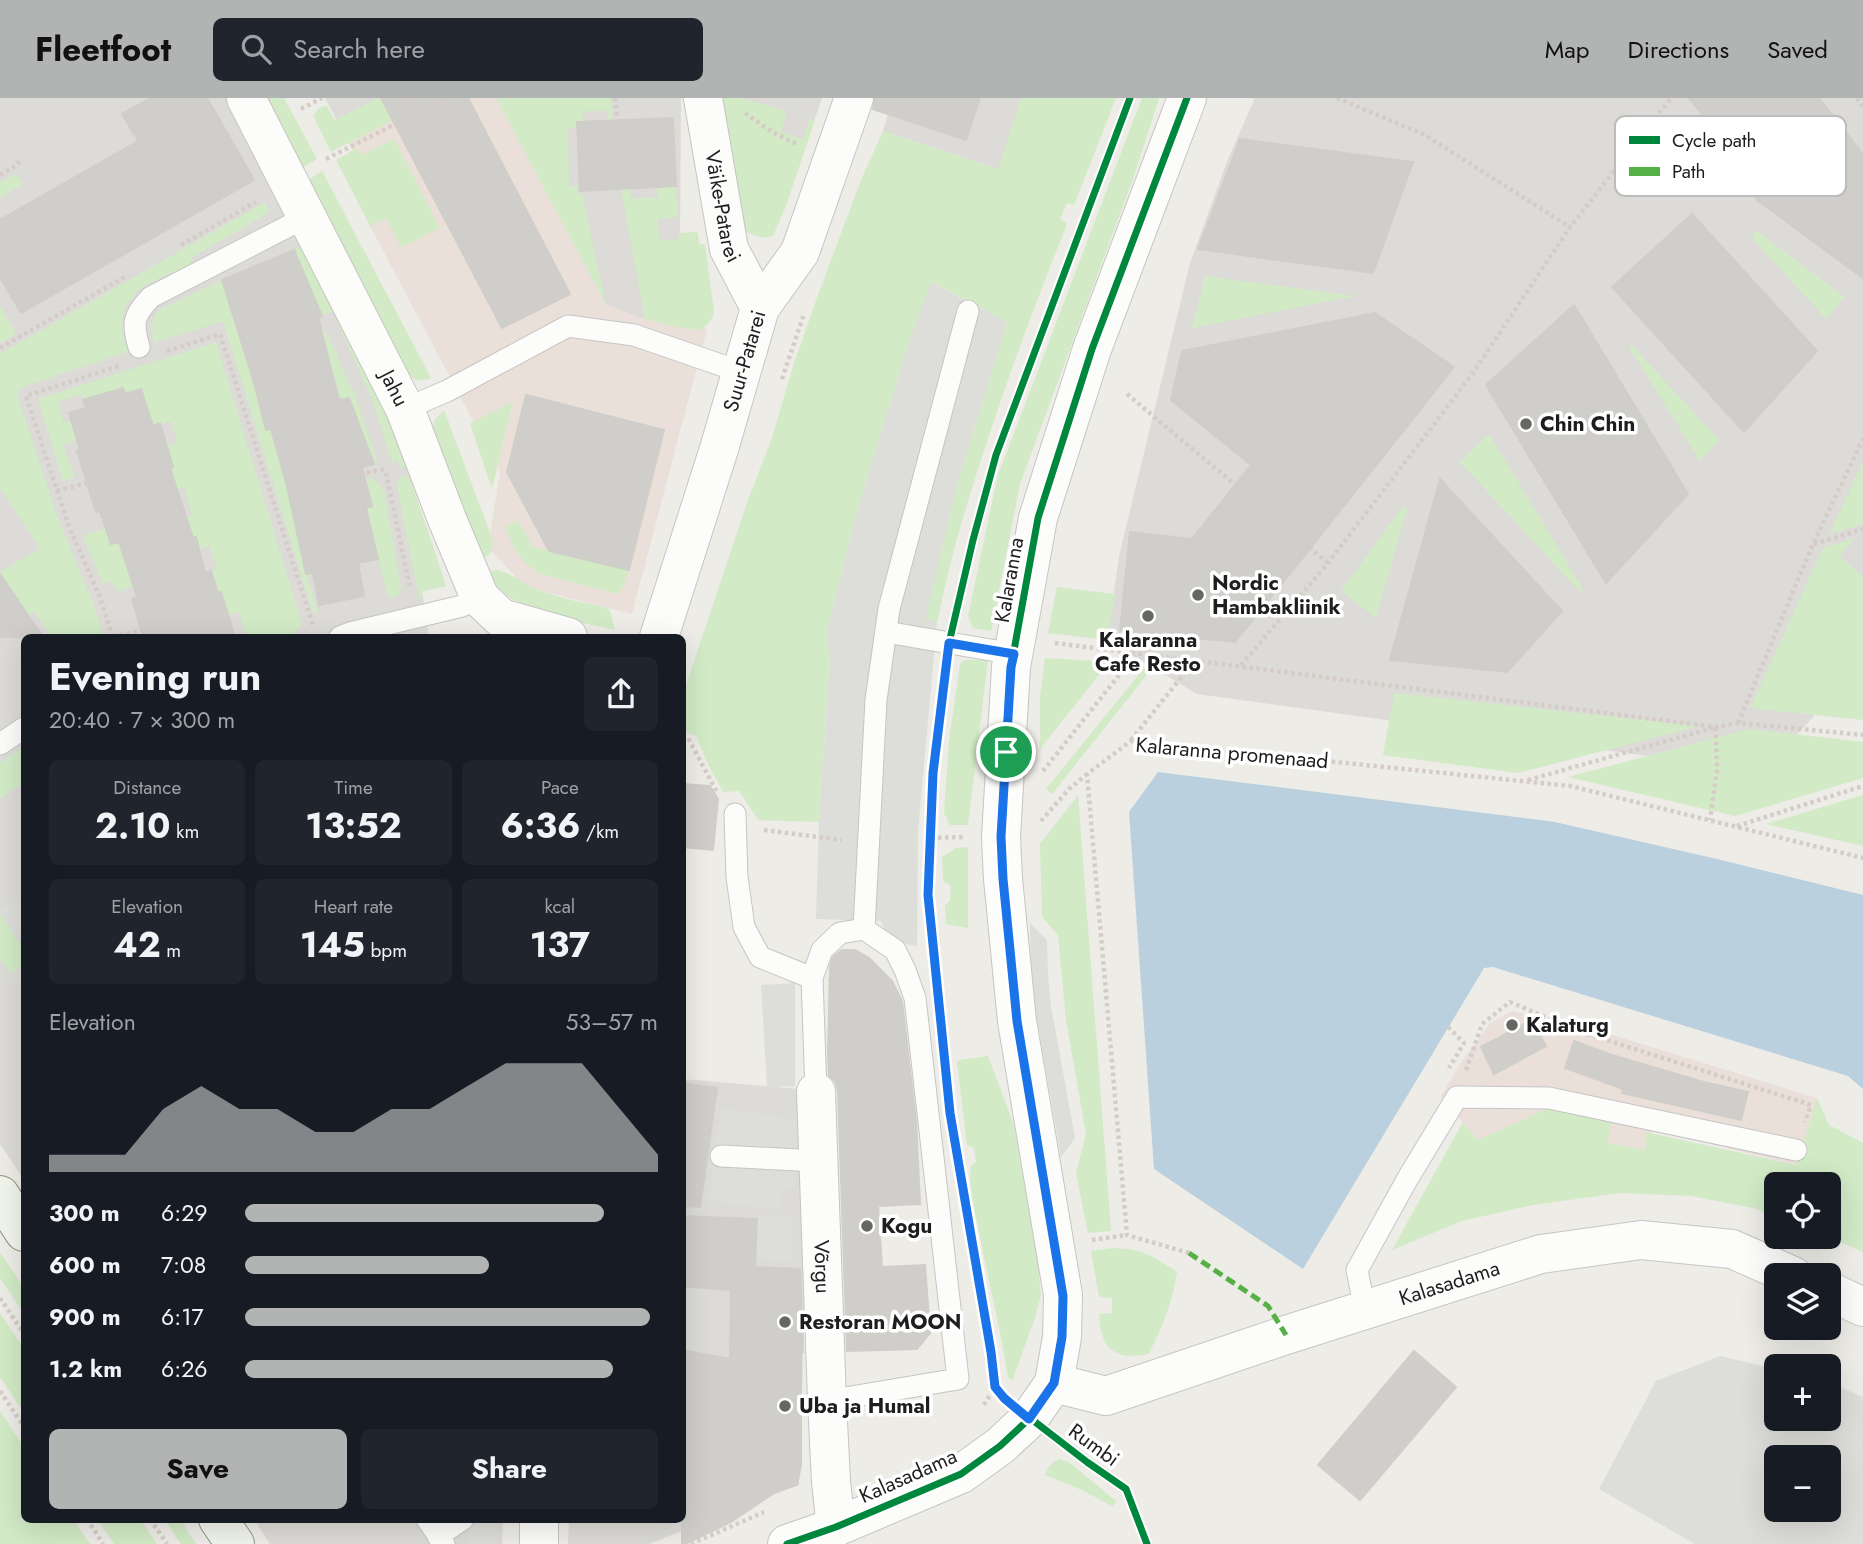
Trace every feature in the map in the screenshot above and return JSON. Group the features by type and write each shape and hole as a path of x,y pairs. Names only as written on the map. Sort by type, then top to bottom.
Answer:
{"main road":[{"path":"0,1195 21,1227"},
{"path":"221,1523 235,1544"}],"street":[{"name":"Jahu","path":"246,98 405,409 480,598 501,618 557,634"},
{"name":"Väike-Patarei","path":"703,98 729,249 760,308"},
{"name":"Suur-Patarei","path":"660,634 719,449 760,308 800,252 853,98"},
{"name":"Kalaranna","path":"1054,1383 1062,1337 1063,1296 1017,1021 1002,858 1011,667 1038,518 1092,349 1187,98"},
{"name":"Võrgu","path":"816,1092 827,1401 836,1527"},
{"name":"Kalasadama","path":"787,1544 836,1527 961,1474 1000,1446 1029,1419 1054,1383 1106,1396 1286,1335 1541,1254 1641,1240 1732,1249 1764,1263"},
{"path":"1841,1297 1863,1307"},
{"path":"539,1523 539,1544"}],"lane":[{"path":"141,355 134,329 139,310 151,297 308,216"},
{"path":"864,929 876,700 889,609 968,311"},
{"path":"405,409 447,391 568,326 634,335 741,372"},
{"path":"351,634 461,606 480,598"},
{"path":"886,632 1014,654"},
{"path":"0,744 21,730"},
{"path":"729,808 744,927 760,957 812,978"},
{"path":"816,1092 812,978 822,950 839,933 864,929 895,950 915,998 958,1379 827,1401"},
{"path":"1366,1310 1357,1270 1457,1097 1549,1098 1796,1150"},
{"path":"721,1156 818,1161"},
{"path":"436,1533 455,1523"}],"path":[{"path":"301,109 322,98"},
{"path":"407,98 415,114"},
{"path":"326,159 447,98"},
{"path":"615,98 617,120"},
{"path":"1337,98 1424,135 1570,227"},
{"path":"1657,116 1671,98"},
{"path":"1857,98 1863,107"},
{"path":"740,109 781,137 800,145"},
{"path":"0,175 17,164 21,158"},
{"path":"1241,666 1328,563 1473,373 1570,227 1615,170"},
{"path":"305,329 327,320"},
{"path":"112,634 99,595 69,527 26,396 141,355 220,334 316,634"},
{"path":"1127,394 1328,563"},
{"path":"1738,723 1814,544 1863,439"},
{"path":"353,476 385,468 416,616"},
{"path":"57,491 87,483"},
{"path":"1814,544 1863,529"},
{"path":"125,634 142,631"},
{"path":"1053,643 1716,727"},
{"path":"1038,778 1136,654"},
{"path":"1130,741 1195,660"},
{"path":"1524,782 1738,723 1863,735"},
{"path":"1710,820 1717,770 1716,727"},
{"path":"686,737 729,808"},
{"path":"1087,775 1128,1235"},
{"path":"1735,826 1863,786"},
{"path":"930,849 931,825"},
{"path":"766,831 868,843"},
{"path":"1457,1097 1482,1024 1510,1002 1578,1031 1811,1105 1796,1150"},
{"path":"1080,1241 1128,1235 1189,1254"},
{"path":"0,1298 21,1330"},
{"path":"981,1409 995,1387 994,1375"},
{"path":"995,1387 1029,1419"},
{"path":"0,1391 21,1422"},
{"path":"691,1544 770,1510"},
{"path":"90,1523 103,1544"},
{"path":"153,1523 167,1544"}],"shaded area":[{"path":"0,98 228,98 381,399 446,586 422,591 429,634 21,634 21,1176 0,1144"},
{"path":"325,98 421,98 346,138"},
{"path":"421,98 496,98 606,305 649,321 707,329 632,614 525,587 488,547 500,472 369,224 385,215 346,138"},
{"path":"496,98 681,98 680,239 649,321 606,305"},
{"path":"718,98 822,98 787,201"},
{"path":"887,98 1068,98 1016,175 883,131 888,114"},
{"path":"1255,98 1863,98 1863,662 1763,772 1197,694 1107,640 1119,556 1190,263 1228,159"},
{"path":"931,282 1007,322 957,485 925,620 937,622 918,831 917,946 888,941 881,921 816,919 819,822 830,659 827,632 859,504 908,345"},
{"path":"21,896 21,932 15,936 0,911"},
{"path":"1030,923 1047,940 1051,1006 1075,1138 1061,1157 1035,1008"},
{"path":"21,966 21,991 10,974"},
{"path":"795,983 795,1086 767,1087 761,985"},
{"name":"Kalaturg","path":"1512,1011 1580,1025 1817,1098 1796,1165 1652,1129 1646,1150 1606,1143 1550,1107 1478,1141 1441,1096 1490,1023"},
{"path":"686,1079 799,1089 806,1266 799,1485 649,1544 568,1544 569,1523 686,1523"},
{"path":"721,1108 797,1120 796,1187 781,1188 781,1210 708,1201"},
{"path":"757,1216 792,1217 794,1260 755,1259"},
{"path":"1720,1356 1764,1366 1764,1431 1841,1431 1841,1387 1863,1397 1863,1544 1695,1544 1599,1489 1656,1381"},
{"path":"257,1523 503,1523 502,1544 270,1544"},
{"path":"470,1523 498,1523 496,1544 467,1544"}],"green space":[{"path":"265,98 284,98 317,159 302,168"},
{"path":"378,98 403,98 411,111 331,152 313,116 318,109 326,105 335,120"},
{"path":"496,98 611,98 612,120 608,120 607,111 583,111 583,121 577,122 578,128 568,128 569,186 577,186 577,194 582,194 606,305"},
{"path":"717,98 741,98 787,111 781,132 803,139 810,119 815,120 773,236 758,236 745,230"},
{"path":"1021,98 1116,98 1074,205 1067,203 1060,219 1067,224 1023,337 984,451 957,540 937,622 924,620 957,485 1007,322 932,282 908,345 859,504 827,632 830,658 819,822 758,820 739,791 723,792 696,736 686,732 686,685 748,500 772,438 818,295 861,180 883,131 998,169"},
{"path":"1142,98 1159,98 1133,179 1020,484 991,631 973,628 968,616 998,475"},
{"path":"394,139 440,228 401,248 386,218 370,226 336,160 357,148 362,155"},
{"path":"322,171 431,378 418,380 403,367 308,180"},
{"path":"17,173 23,184 0,198 0,182"},
{"path":"657,187 676,187 678,217 658,219 659,240 679,239 679,233 697,232 700,244 705,244 714,312 712,319 702,330 675,327 645,319 621,189 630,188 631,199 658,197"},
{"path":"265,202 270,212 193,257 191,266 146,285 135,294 123,317 123,333 128,352 22,387 18,391 58,519 103,634 50,634 34,611 28,615 16,597 0,608 0,572 40,548 0,488 0,354"},
{"path":"1757,231 1845,297 1826,319 1751,237"},
{"path":"303,246 336,311 322,316 294,250"},
{"path":"1205,276 1355,296 1192,328"},
{"path":"222,280 243,348 253,347 256,358 247,361 252,379 259,379 267,430 276,428 310,551 301,554 318,614 313,613 223,321 154,343 151,325 159,310"},
{"path":"0,306 16,334 0,343"},
{"path":"340,319 381,399 406,466 400,468 398,460 392,463 372,399 338,324"},
{"path":"316,329 322,330 328,336 356,398 377,460 374,464 349,398 332,399"},
{"path":"216,342 302,624 293,634 246,634 238,612 229,615 222,592 218,593 211,571 217,569 209,546 199,549 189,539 182,518 192,515 184,487 177,489 170,468 173,467 167,446 178,442 170,421 153,426 122,388 83,400 81,394 58,402 64,423 72,421 77,440 63,445 75,477 63,481 38,399"},
{"path":"1631,344 1719,440 1700,461 1629,347"},
{"path":"513,401 492,489 470,424"},
{"path":"444,410 492,538 492,551 482,558 433,427 434,421"},
{"path":"1489,434 1583,589 1580,592 1460,462"},
{"path":"1863,462 1863,524 1829,534"},
{"path":"409,476 446,586 422,591 423,598 419,599 397,486 402,477"},
{"path":"373,479 384,490 401,588 398,596 388,598 366,508 372,506 367,486 354,480"},
{"path":"1403,506 1407,509 1376,618 1341,591"},
{"path":"518,520 533,547 629,570 622,589 617,594 541,574 533,569 518,554 505,527"},
{"path":"106,528 111,544 127,540 141,558 126,564 133,586 117,592 111,581 103,584 83,536"},
{"path":"1855,538 1839,555 1863,577 1863,720 1750,708 1823,548"},
{"path":"496,570 541,591 605,607 610,611 615,630 563,619 525,606 497,586 489,572"},
{"path":"1057,587 1115,594 1107,640 1048,633"},
{"path":"1045,658 1109,662 1040,749 1040,697"},
{"path":"965,660 988,660 968,825 950,825 944,813 949,740 960,664"},
{"path":"1145,667 1153,667 1052,794 1046,789"},
{"path":"1394,693 1699,726 1518,773 1383,755"},
{"path":"1749,729 1863,742 1863,778 1735,816 1568,777"},
{"path":"21,748 21,784 0,799 0,763"},
{"path":"1078,795 1111,1231 1088,1233 1076,1173 1086,1134 1066,1020 1058,935 1042,917 1040,844"},
{"path":"1863,795 1863,846 1766,824"},
{"path":"968,847 968,928 946,924 945,905 950,901 951,886 943,881 942,857 956,848"},
{"path":"0,914 21,946 21,966 10,974 0,959"},
{"path":"988,1056 1014,1125 1037,1256 1041,1295 1012,1381 1008,1377 972,1196 971,1166 976,1162 974,1148 967,1145 957,1062"},
{"path":"1817,1098 1829,1125 1863,1143 1863,1252 1841,1242 1841,1172 1764,1172 1764,1212 1691,1196 1620,1193 1533,1205 1462,1221 1392,1250 1463,1122 1478,1140 1550,1107 1612,1120 1607,1143 1646,1150 1645,1132 1796,1165"},
{"path":"1114,1248 1148,1254 1177,1272 1166,1314 1148,1354 1136,1356 1118,1353 1111,1349 1103,1336 1099,1314 1112,1313 1112,1298 1099,1297 1091,1251"},
{"path":"0,1252 21,1284 21,1310 0,1278"},
{"path":"0,1313 21,1344 21,1408 0,1377"},
{"path":"0,1411 21,1442 21,1523 76,1523 90,1544 0,1544"},
{"path":"1059,1459 1069,1462 1117,1502 1112,1506 1045,1475 1050,1466"},
{"path":"100,1523 143,1523 157,1544 114,1544"},
{"path":"167,1523 183,1523 196,1544 181,1544"}],"water":[{"path":"1158,772 1555,822 1863,895 1863,1089 1848,1076 1493,967 1484,968 1303,1269 1154,1169 1129,812"}],"building":[{"path":"151,98 207,98 254,180 21,313 0,277 0,220 138,141 122,114"},
{"path":"381,98 468,98 570,294 502,328"},
{"path":"875,98 980,98 966,140 873,109"},
{"path":"1689,98 1819,98 1833,116 1704,116"},
{"path":"673,118 676,186 580,191 577,122"},
{"path":"1846,132 1863,154 1863,278 1757,200 1755,196 1846,196"},
{"path":"1240,139 1413,162 1373,273 1198,249"},
{"path":"1692,214 1817,351 1744,432 1612,287"},
{"path":"294,250 322,316 318,317 339,400 349,398 374,464 362,467 372,506 366,508 378,559 358,563 364,596 319,605 313,573 306,574 287,486 271,429 266,430 222,280"},
{"path":"1574,305 1688,494 1606,583 1486,385"},
{"path":"1375,313 1454,367 1301,560 1235,642 1120,630 1130,532 1192,539 1251,465 1171,400 1182,351"},
{"path":"123,388 125,394 141,389 153,426 160,423 173,467 170,468 193,538 196,537 205,573 211,571 218,593 221,592 234,634 142,634 132,599 137,597 119,542 111,544 100,511 96,512 77,451 80,450 69,413 86,408 83,400"},
{"path":"526,395 664,430 629,570 549,551 507,472"},
{"path":"1440,479 1562,611 1507,672 1390,660"},
{"path":"0,574 41,634 0,637"},
{"path":"686,784 710,786 718,799 713,850 686,847"},
{"path":"842,950 855,950 869,958 892,981 902,1001 916,1121 920,1204 878,1206 882,1267 925,1265 930,1333 917,1349 847,1351 838,1091 835,1081 829,1075 828,1053 830,967 833,957"},
{"path":"1532,1020 1546,1046 1494,1074 1481,1047"},
{"path":"1574,1041 1700,1081 1748,1092 1741,1120 1622,1093 1623,1089 1565,1068"},
{"path":"686,1084 717,1088 700,1207 686,1206"},
{"path":"686,1216 757,1219 755,1267 800,1269 803,1352 801,1465 797,1485 777,1491 731,1522 682,1544 682,1523 686,1523 686,1351 730,1359 731,1290 686,1286"},
{"path":"1414,1351 1456,1387 1360,1500 1318,1465"}],"marked path":[{"path":"1189,1253 1268,1306 1286,1335"}],"cycle path":[{"name":"Rumbi","path":"1130,98 996,455 973,540 949,643 934,773 928,895 950,1113 995,1387 1004,1398 1126,1489 1147,1544"},
{"path":"787,1544 836,1527 961,1474 1000,1446 1029,1419 1054,1383 1062,1337 1063,1295 1017,1021 1003,879 1001,837 1011,667 1038,518 1092,349 1187,98"}],"place":[{"name":"Chin Chin","path":"1526,424"},
{"name":"Nordic Hambakliinik","path":"1198,595"},
{"name":"Kalaranna Cafe Resto","path":"1148,616"},
{"name":"Kalaturg","path":"1512,1025"},
{"name":"Kogu","path":"867,1226"},
{"name":"Restoran MOON","path":"785,1322"},
{"name":"Uba ja Humal","path":"785,1406"}],"route":[{"path":"949,643 1014,654 1006,752 1001,837 1012,981 1063,1296 1062,1337 1054,1383 1029,1419 995,1387 950,1113 928,895 933,773 949,643"}]}
